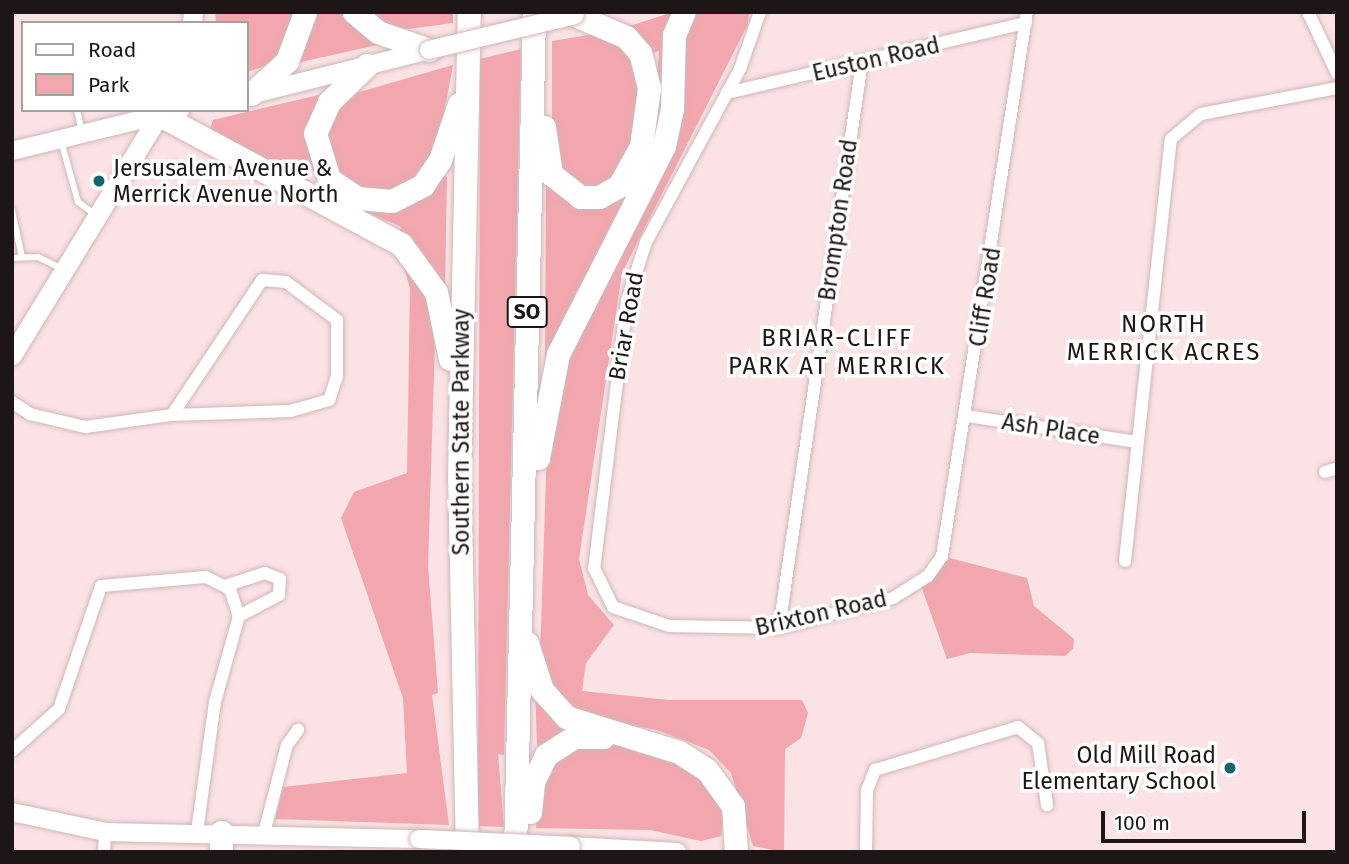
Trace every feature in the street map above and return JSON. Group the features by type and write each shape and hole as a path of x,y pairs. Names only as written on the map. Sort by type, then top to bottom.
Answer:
{"highway":[{"path":"249,94 287,61 305,12"},
{"path":"354,12 387,37 429,50"},
{"name":"SO","path":"515,852 534,12"},
{"path":"521,572 552,372 664,146 673,109 674,35 684,12"},
{"name":"Southern State Parkway","path":"467,852 459,408 469,13"},
{"path":"533,52 553,179 580,197 612,191 629,174 641,146 648,79 631,41 580,13"},
{"path":"367,65 324,108 315,143 335,186 375,202 408,195 430,177 468,74"},
{"path":"167,112 370,224 410,252 439,303 459,408"},
{"path":"520,619 538,679 556,709 575,722 679,752 707,770 733,806 736,852"},
{"path":"530,852 533,782 546,755 574,737 627,738"}],"main road":[{"path":"12,355 167,112"}],"street":[{"name":"Briar Road","path":"625,614 602,592 593,556 628,294 646,242 727,93 760,12"},
{"path":"1308,12 1332,50 1337,73"},
{"path":"249,94 580,13"},
{"name":"Euston Road","path":"727,93 862,62 1027,18"},
{"name":"Cliff Road","path":"928,576 950,530 1027,18"},
{"name":"Brompton Road","path":"779,628 862,62"},
{"path":"1125,561 1171,139 1201,114 1337,88"},
{"path":"12,151 83,136 128,117 167,112"},
{"path":"12,402 30,414 85,426 172,415 316,409 335,390 337,320 286,282 262,280 172,415"},
{"name":"Ash Place","path":"967,416 1136,442"},
{"path":"12,751 59,709 97,595 108,582 196,575 225,586 265,573 279,579 279,595 239,616"},
{"name":"Brixton Road","path":"625,614 669,626 779,628 893,598 928,576"},
{"path":"197,831 215,702 239,616 225,586"},
{"path":"866,852 867,790 876,770 1007,730 1023,728 1034,736 1047,805"},
{"path":"264,833 287,745 298,730"},
{"path":"12,812 105,832 197,831 221,842 264,833 677,852"},
{"path":"104,852 105,832"}],"lane":[{"path":"77,112 83,136"},
{"path":"61,141 78,202 101,217"},
{"path":"12,210 22,257"},
{"path":"12,258 22,257 67,271"}],"green space":[{"path":"215,12 297,12 276,63 248,72 248,21 216,21"},
{"path":"312,12 346,12 377,45 292,64"},
{"path":"369,12 453,12 453,23 393,31"},
{"path":"673,12 662,126 654,121 659,51 649,54 624,28"},
{"path":"696,12 749,12 748,24 622,273 579,559 588,595 614,625 586,663 582,691 669,700 802,700 808,713 801,738 785,749 784,852 753,846 731,773 709,750 657,730 581,716 558,701 540,657 547,447 572,340 668,157 681,37"},
{"path":"595,34 620,39 639,71 634,143 618,175 602,187 577,186 558,173 552,153 552,41"},
{"path":"521,49 504,755 498,754 504,827 479,826 478,817 480,59"},
{"path":"453,65 436,156 414,185 386,196 362,193 338,178 323,130 346,96"},
{"path":"327,93 318,173 303,165 310,185 210,129 213,120"},
{"path":"441,174 447,177 445,290 398,234 401,227 358,208"},
{"path":"546,180 631,198 545,368"},
{"path":"398,248 436,309 428,566 438,693 432,695 449,825 275,819 283,787 407,773 403,698 341,518 354,492 407,473 410,288"},
{"path":"942,556 1027,578 1034,606 1074,639 1073,649 1065,656 970,653 947,659 920,583"},
{"path":"535,691 573,730 538,748 537,744"},
{"path":"576,743 636,747 683,760 727,804 721,836 701,841 650,830 536,828 538,784 550,760"}],"place":[{"name":"Jersusalem Avenue & Merrick Avenue North","path":"99,181"},
{"name":"Old Mill Road Elementary School","path":"1230,768"}],"district":[{"name":"NORTH MERRICK ACRES","path":"1164,339"},
{"name":"BRIAR-CLIFF PARK AT MERRICK","path":"837,353"}]}
